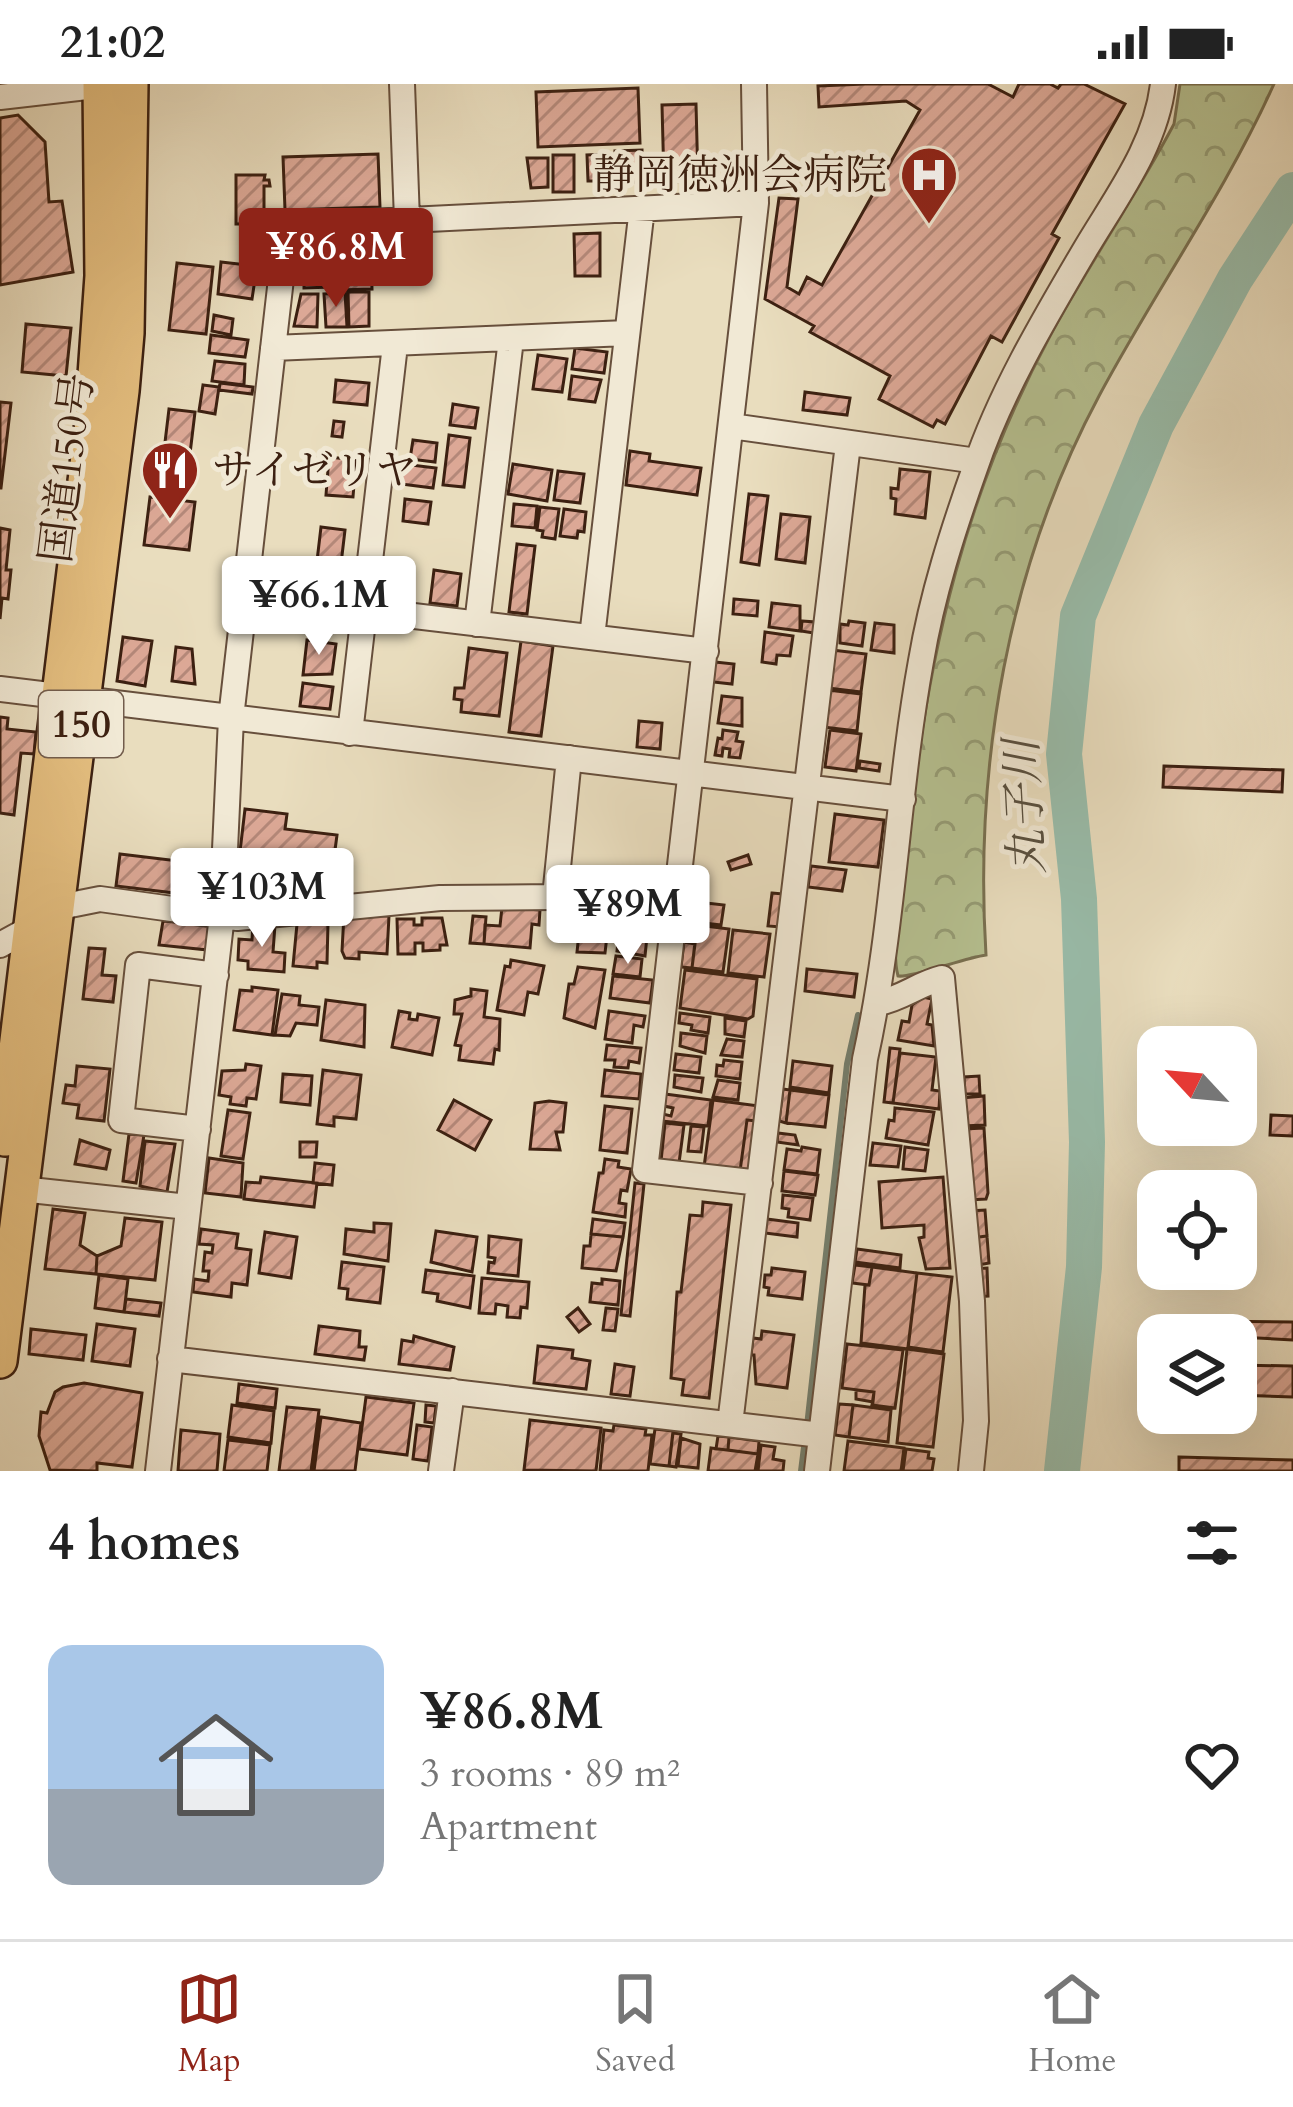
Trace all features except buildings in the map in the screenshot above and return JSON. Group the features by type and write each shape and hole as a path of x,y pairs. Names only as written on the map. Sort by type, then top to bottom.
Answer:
{"highway":[{"name":"国道150号","path":"0,1361 10,1189 59,907 102,276 100,84"},
{"name":"国道150号","path":"10,1189 3,1130 127,333 131,84"}],"street":[{"path":"0,97 113,84"},
{"path":"402,84 407,220"},
{"path":"754,84 756,202 645,1170 760,1184"},
{"path":"817,1471 865,1059 878,1003 921,661 946,556 977,461 1042,323 1158,121 1162,84"},
{"path":"158,1471 216,974 231,718 286,226 756,202"},
{"path":"592,638 642,208"},
{"path":"273,348 628,333"},
{"path":"477,624 511,338"},
{"path":"350,733 394,344"},
{"path":"731,426 977,461"},
{"path":"730,1424 848,444"},
{"path":"364,610 706,651"},
{"path":"0,689 903,799"},
{"path":"59,907 100,899 222,915 269,916 440,898 555,896 569,758"},
{"path":"0,945 31,928"},
{"path":"198,1129 121,1120 138,965 216,974"},
{"path":"878,1003 896,1000 915,986 942,978 972,1301 976,1421 970,1471"},
{"path":"10,1189 188,1207"},
{"path":"170,1360 820,1435"},
{"path":"442,1471 452,1391"}],"green space":[{"path":"1180,84 1274,84 1234,164 1099,396 1041,528 1020,597 992,739 984,883 986,955 898,976 897,923 928,695 974,513 995,453 1050,336 1174,124"}],"waterway":[{"name":"丸子川","path":"1062,1471 1084,1267 1087,1142 1079,899 1064,754 1078,616 1156,425 1235,279 1293,190"},
{"path":"807,1426 847,1064 858,1015"},
{"path":"801,1471 805,1439"}],"place":[{"name":"静岡徳洲会病院","path":"929,226"},
{"name":"サイゼリヤ","path":"170,521"}]}
